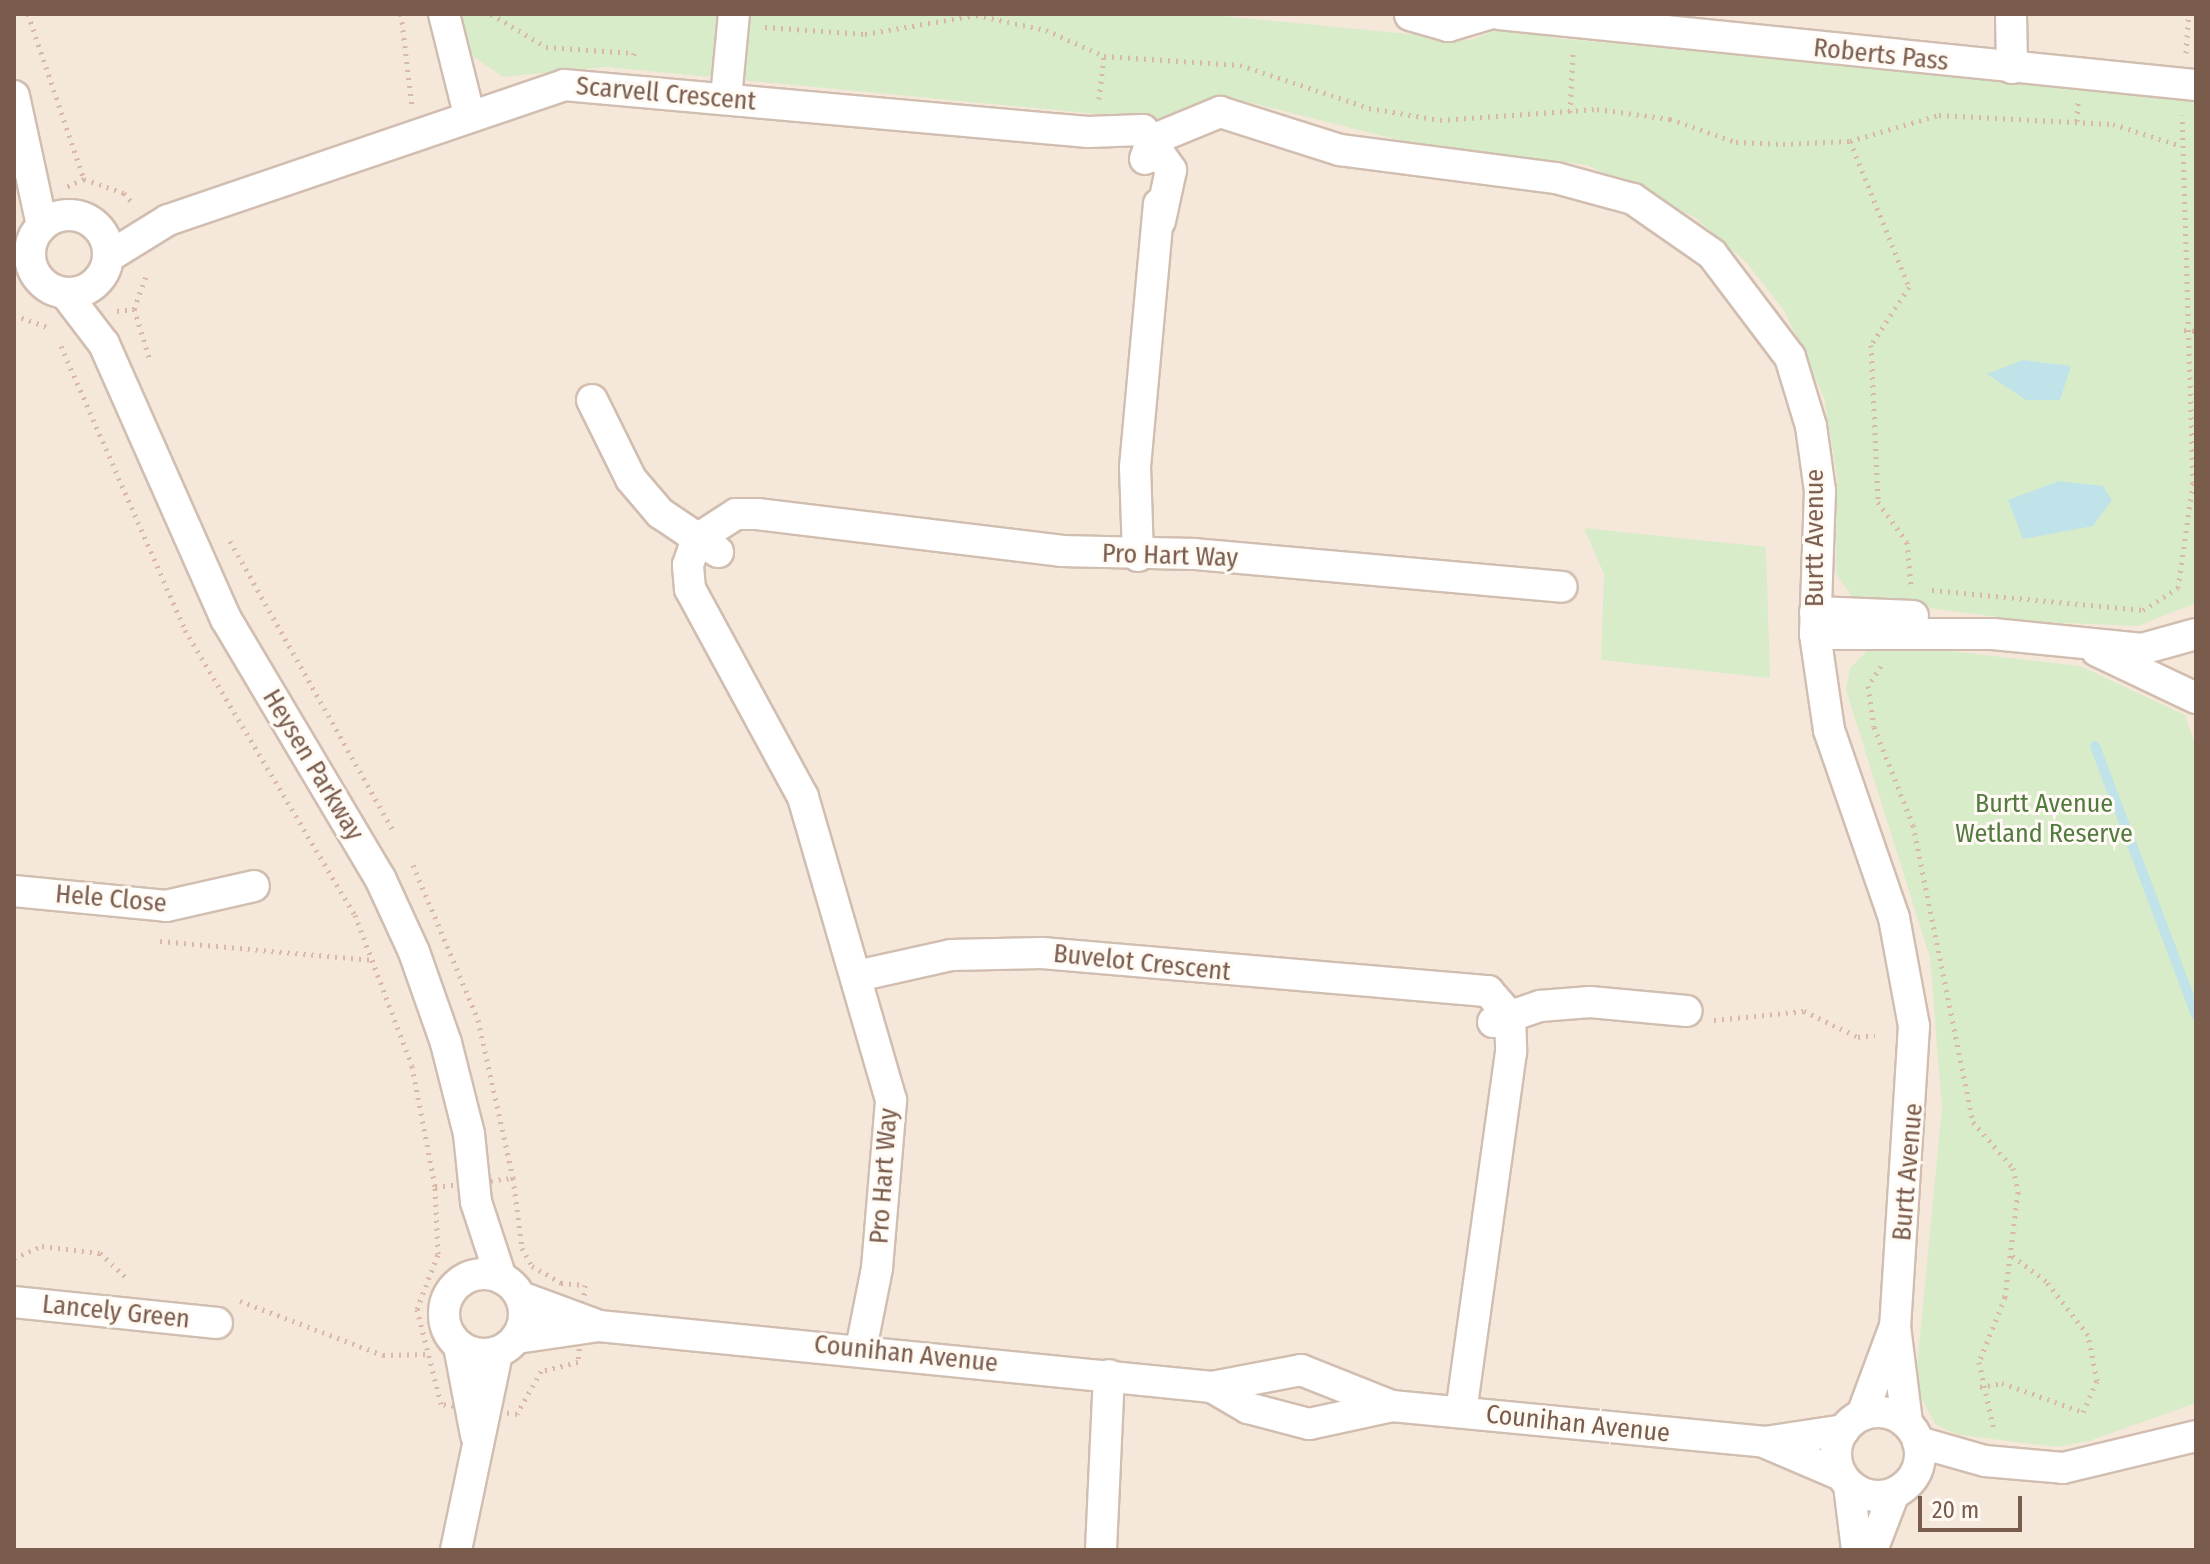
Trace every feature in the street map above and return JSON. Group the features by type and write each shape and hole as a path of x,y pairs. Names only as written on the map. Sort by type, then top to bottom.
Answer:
{"street":[{"path":"444,14 469,114"},
{"path":"1410,14 1448,26 1489,14"},
{"name":"Roberts Pass","path":"1499,14 2190,85"},
{"path":"2002,67 2003,14"},
{"path":"2002,67 2011,14"},
{"path":"726,98 733,19"},
{"name":"Scarvell Crescent","path":"14,289 56,291 102,269 168,220 469,114 564,85 1088,132 1154,151"},
{"path":"14,96 30,151 29,246"},
{"name":"Burtt Avenue","path":"1154,151 1250,123 1408,164 1587,186 1633,199 1712,254 1790,357 1811,426 1820,491 1815,623 1829,730 1894,918 1914,1026 1895,1326 1912,1433"},
{"path":"30,151 82,220"},
{"path":"1128,555 1160,221 1154,151"},
{"name":"Scarvell Crescent","path":"29,246 82,220 168,220"},
{"name":"Heysen Parkway","path":"82,220 102,269 104,344"},
{"name":"Heysen Parkway","path":"29,246 34,272 56,291 104,344 226,619 380,878 411,945 469,1134 476,1202 462,1280 444,1313 459,1346"},
{"path":"592,400 631,479 707,545"},
{"name":"Pro Hart Way","path":"870,1350 891,1100 803,797 720,637 690,589 688,565 707,545 779,521 1128,555 1194,554 1562,587"},
{"path":"1815,623 1907,613 1993,634 2092,648 2142,649 2196,634"},
{"path":"2092,648 2196,698"},
{"name":"Hele Close","path":"14,891 166,906 254,886"},
{"name":"Buvelot Crescent","path":"857,976 951,955 1042,953 1429,991 1474,1004 1501,1020"},
{"path":"1470,1413 1502,1084 1501,1020 1590,1002 1687,1011"},
{"name":"Heysen Parkway","path":"476,1202 511,1287"},
{"path":"456,1550 477,1441 507,1345 511,1287 462,1280"},
{"name":"Counihan Avenue","path":"511,1287 599,1326"},
{"name":"Lancely Green","path":"14,1302 217,1323"},
{"name":"Counihan Avenue","path":"459,1346 507,1345 599,1326 870,1350 1212,1387 1301,1370 1392,1406 1765,1442 1853,1422"},
{"name":"Burtt Avenue","path":"1853,1422 1895,1326"},
{"path":"459,1346 477,1441"},
{"path":"1101,1550 1118,1376"},
{"name":"Counihan Avenue","path":"1212,1387 1248,1408 1309,1424 1392,1406"},
{"path":"1857,1550 1845,1480 1836,1452 1853,1422 1886,1413 1912,1433 1998,1462"},
{"path":"1872,1550 1902,1486 1912,1433"},
{"path":"1845,1480 1870,1496 1998,1462 2101,1465 2196,1436"},
{"name":"Counihan Avenue","path":"1765,1442 1845,1480"}],"path":[{"path":"1907,613 2153,609 2178,588 2193,532 2184,330 2181,146 2190,85 2189,14"},
{"path":"733,19 865,34 976,15 1046,30 1104,56 1240,65 1369,108 1440,120 1570,112 1670,119 1736,142 1850,141 1939,115 2113,124 2181,146"},
{"path":"1561,20 1570,112"},
{"path":"1850,141 1877,192 1909,287 1871,345 1878,502 1907,542 1907,613 1901,663 1882,664 1870,677 1874,727 1920,854 1973,1122 2013,1168 2005,1297 1979,1362 1980,1387 1998,1462"},
{"path":"49,329 185,630 318,848 373,960 412,1066 435,1187"},
{"path":"2184,330 2196,331"},
{"path":"147,940 373,960 445,931"},
{"path":"1687,1011 1727,1023 1804,1011 1858,1037 1875,1035"},
{"path":"1980,1387 2002,1383 2083,1412 2097,1381 2088,1335 2046,1281 2010,1254"}],"shaded area":[{"path":"14,14 2196,14 2196,1550 14,1550"}],"green space":[{"path":"462,14 1202,14 1470,40 1506,27 1555,38 2196,99 2196,603 2138,626 2039,622 1854,599 1836,574 1837,476 1824,397 1785,312 1747,263 1696,218 1587,165 1410,143 1224,96 1159,120 606,67 503,77 471,55"},
{"path":"1584,528 1766,547 1770,678 1601,660 1604,574"},
{"name":"Burtt Avenue Wetland Reserve","path":"1889,644 2080,666 2185,715 2196,747 2196,1403 2089,1441 2057,1447 1959,1435 1936,1425 1915,1387 1942,1108 1930,958 1846,690 1850,668 1867,651"}],"water":[{"path":"2023,360 2071,366 2060,400 2026,400 1987,374"},
{"path":"2059,481 2103,486 2112,500 2093,526 2023,539 2008,500"}],"waterway":[{"path":"2095,746 2196,1015"}]}
